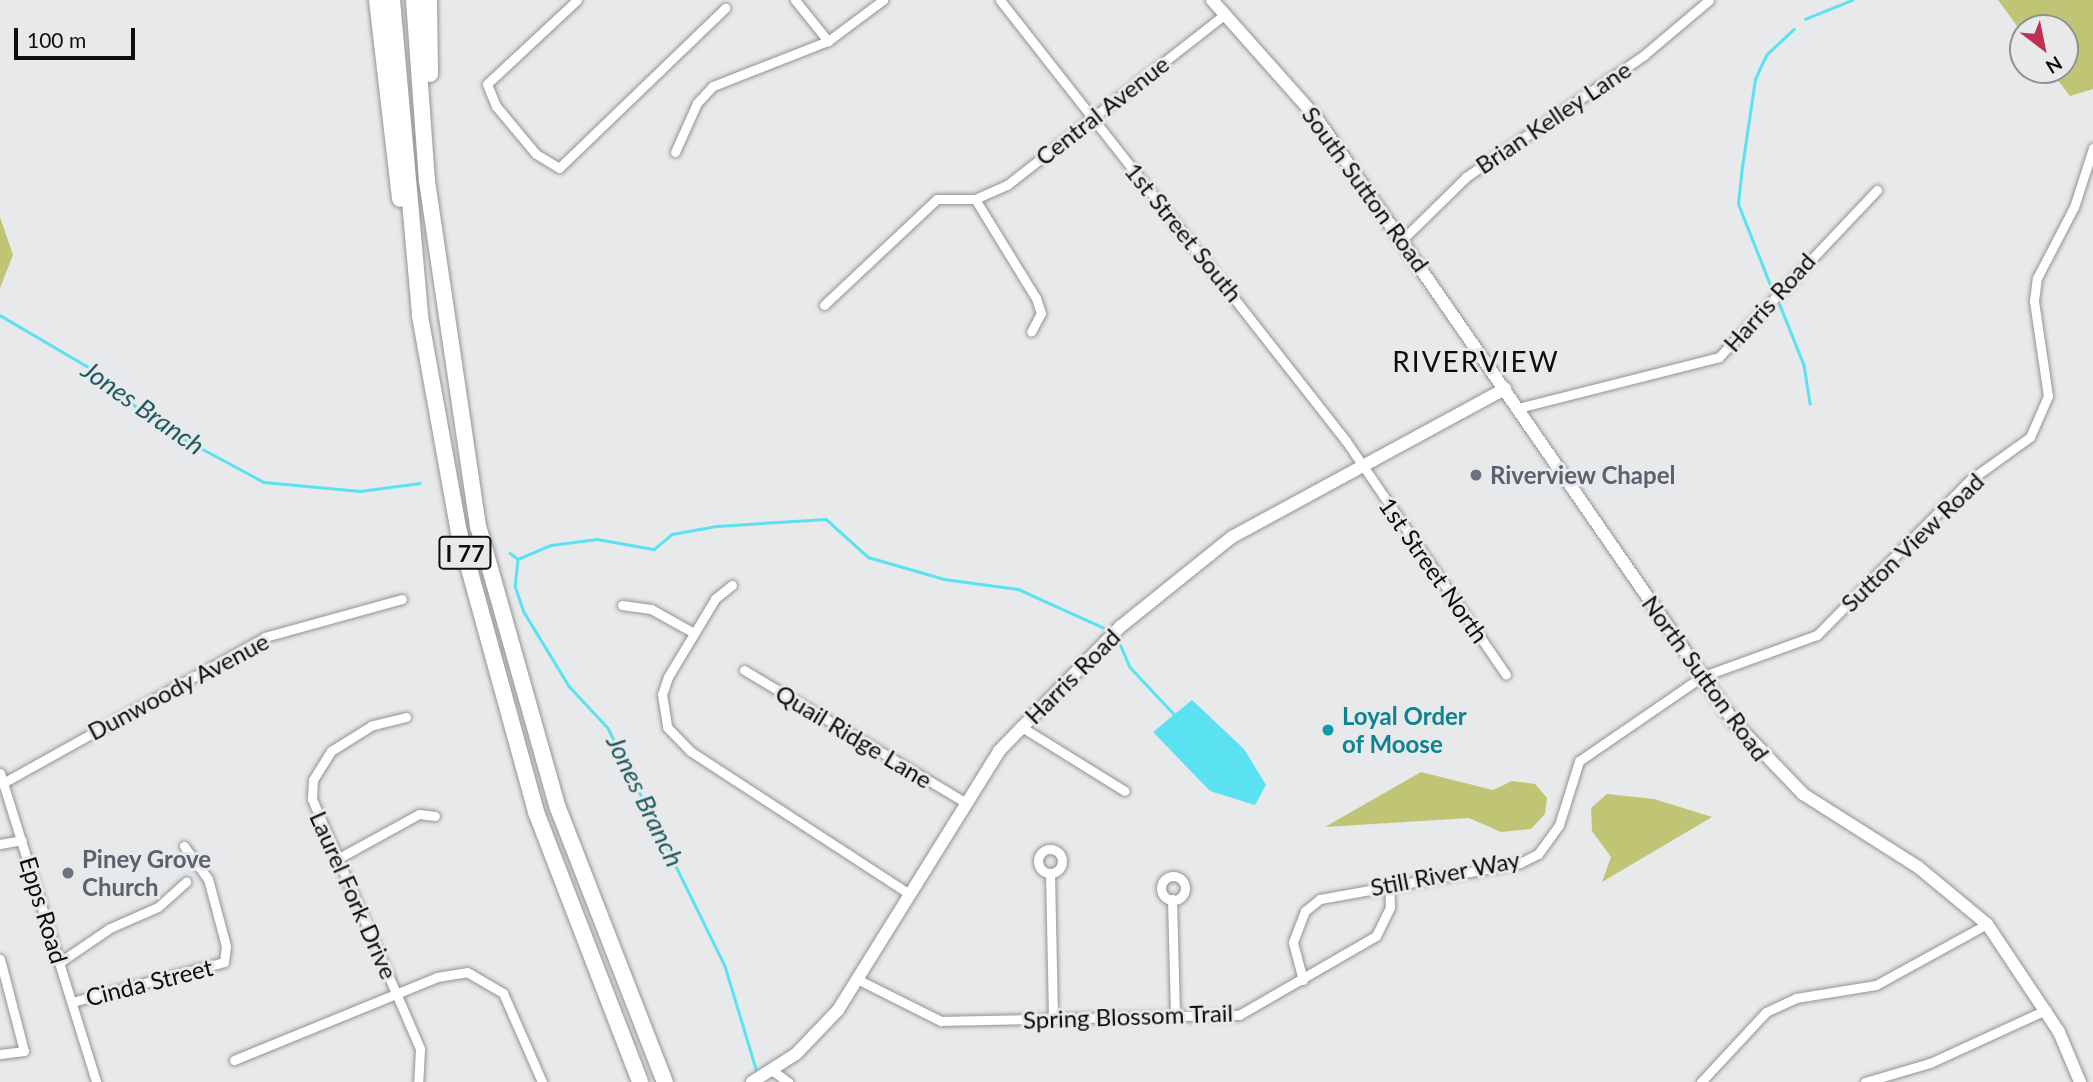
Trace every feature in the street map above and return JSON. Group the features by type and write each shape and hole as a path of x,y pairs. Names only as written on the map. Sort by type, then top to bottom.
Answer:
{"highway":[{"path":"377,0 391,147 420,316"},
{"name":"I 77","path":"392,0 420,316 459,532 537,812 640,1082"},
{"name":"I 77","path":"414,0 427,181 478,526 558,808 665,1082"},
{"path":"427,181 429,0"}],"main road":[{"name":"South Sutton Road","path":"1212,0 1315,116 1505,389"},
{"name":"Harris Road","path":"752,1082 773,1071 818,1035 857,979 964,801 1020,726 1120,628 1207,555 1505,389"},
{"name":"North Sutton Road","path":"1505,389 1701,677 1771,767 1803,794 1918,867 1987,923 2046,1010 2080,1082"}],"street":[{"path":"577,0 488,84 496,106 536,154 559,168 724,8"},
{"path":"795,0 828,41"},
{"path":"675,152 697,103 713,86 828,41 883,0"},
{"name":"1st Street South","path":"1000,0 1363,466"},
{"name":"Brian Kelley Lane","path":"1403,239 1466,177 1644,55 1709,0"},
{"name":"Central Avenue","path":"975,200 1007,185 1226,13"},
{"name":"Sutton View Road","path":"1701,677 1817,635 1958,492 2036,428 2049,386 2035,311 2037,278 2074,207 2093,148"},
{"name":"Harris Road","path":"1518,408 1719,357 1877,190"},
{"path":"824,305 937,199 975,200 1036,298 1041,313 1031,331"},
{"name":"1st Street North","path":"1363,466 1506,675"},
{"path":"732,585 715,599 662,694 667,727 678,741 909,894"},
{"name":"Dunwoody Avenue","path":"1,778 265,637 402,599"},
{"path":"622,604 651,609 694,633"},
{"name":"Quail Ridge Lane","path":"744,670 964,801"},
{"name":"Still River Way","path":"1303,980 1293,942 1305,911 1334,894 1520,863 1538,854 1559,825 1579,761 1701,677"},
{"name":"Laurel Fork Drive","path":"405,718 371,726 320,762 313,780 315,816 340,859 420,1048 418,1082"},
{"path":"1020,726 1125,790"},
{"path":"1,778 22,841"},
{"path":"340,859 419,814 435,816"},
{"name":"Epps Road","path":"0,844 22,841 96,1082"},
{"name":"Cinda Street","path":"72,1002 224,962 226,946 208,879 184,846"},
{"path":"1050,873 1053,1019"},
{"name":"Cinda Street","path":"60,962 110,928 158,907 186,882"},
{"name":"Spring Blossom Trail","path":"857,979 927,1018 1238,1016 1376,936 1390,907 1389,884"},
{"path":"1172,899 1175,1017"},
{"path":"1701,1082 1766,1012 1796,998 1876,985 1987,923"},
{"path":"0,959 24,1051 0,1054"},
{"path":"234,1060 453,973 493,983 511,1008 542,1082"},
{"path":"1868,1081 1930,1063 2046,1010"},
{"path":"773,1071 788,1082"}],"green space":[{"path":"1998,0 2093,0 2093,89 2070,96 2061,84 2079,84 2079,14 2009,15"},
{"path":"0,217 13,255 0,288"},
{"path":"1421,772 1493,790 1512,781 1535,784 1547,798 1545,814 1531,829 1501,832 1469,818 1325,827"},
{"path":"1607,794 1654,799 1712,817 1602,882 1611,857 1592,831 1591,808"}],"water":[{"path":"1192,700 1244,749 1266,785 1255,805 1210,791 1153,732"}],"waterway":[{"path":"1805,19 1852,0"},
{"path":"1772,290 1738,204 1755,79 1766,55 1794,29"},
{"path":"1780,305 1804,365 1810,404"},
{"name":"Jones Branch","path":"0,315 90,368 158,425 264,482 360,491 419,483"},
{"path":"518,559 551,545 597,539 654,549 672,534 717,526 826,519 868,557 944,579 1018,589 1109,630"},
{"name":"Jones Branch","path":"510,553 518,559"},
{"name":"Jones Branch","path":"518,559 515,586 524,612 569,686 608,728 725,966 756,1069"},
{"path":"1118,639 1130,667 1174,714"}],"place":[{"name":"Riverview Chapel","path":"1476,475"},
{"name":"Loyal Order of Moose","path":"1328,730"},
{"name":"Piney Grove Church","path":"68,873"}],"district":[{"name":"RIVERVIEW","path":"1476,361"}]}
